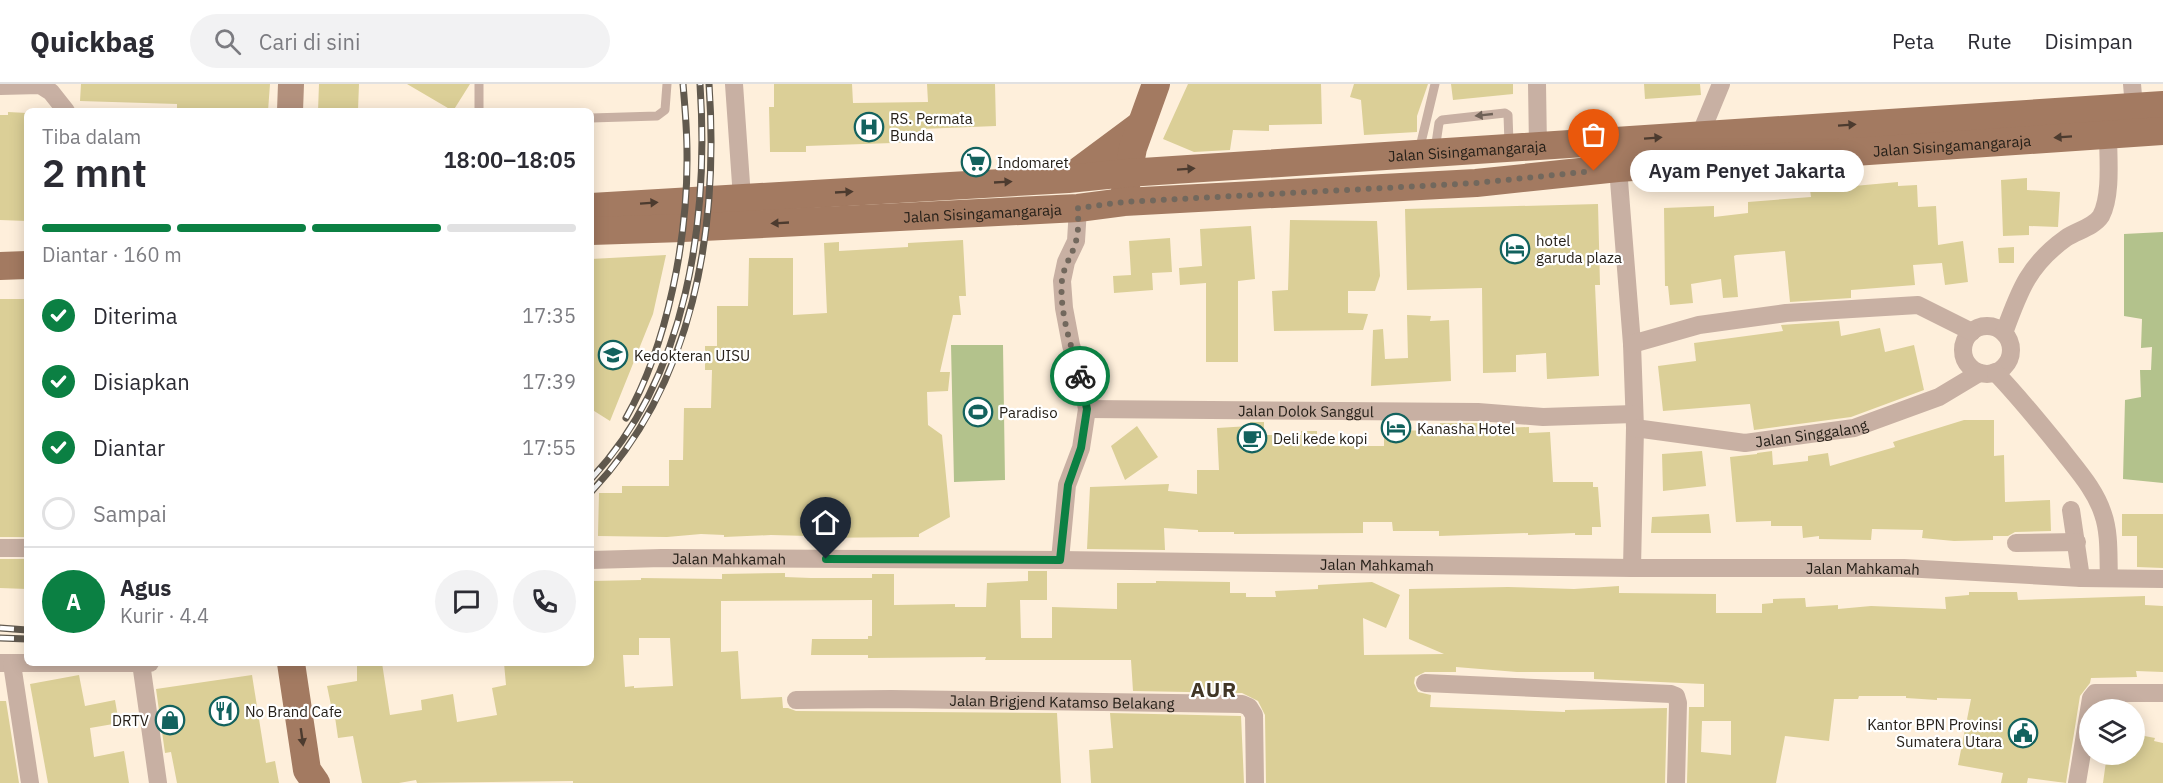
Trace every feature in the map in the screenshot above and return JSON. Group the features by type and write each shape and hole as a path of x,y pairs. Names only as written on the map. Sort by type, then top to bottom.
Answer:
{"main road":[{"path":"290,108 291,84"},
{"path":"1124,202 1127,173 1139,126 1156,84"},
{"name":"Jalan Sisingamangaraja","path":"594,207 1068,179 1127,173 1538,147 1700,135 2133,96 2163,105"},
{"path":"1068,179 1139,126"},
{"name":"Jalan Sisingamangaraja","path":"594,231 1078,208 1124,202 1476,183 1618,168 2163,130"},
{"path":"968,213 969,184"},
{"path":"0,267 24,265"},
{"path":"291,666 308,779"}],"street":[{"path":"734,84 742,198"},
{"path":"1537,84 1538,147"},
{"path":"1700,135 1721,84"},
{"path":"0,86 40,86 51,92 64,108"},
{"path":"2004,333 2019,292 2036,264 2066,238 2097,221 2100,216 2107,200 2108,134"},
{"path":"1618,168 1632,344 1634,421 1632,568"},
{"path":"1060,560 1068,485 1081,448 1087,409 1081,377 1071,345 1062,281 1066,262 1076,241 1078,208"},
{"path":"1632,344 1699,325 1786,313 1918,305 1972,332"},
{"path":"1987,373 2003,367 2011,350 2004,333 1988,326 1979,327 1965,340 1963,349 1965,359 1971,367 1987,373 2025,405 2087,482 2104,517 2109,578"},
{"name":"Jalan Singgalang","path":"1634,421 1745,443 1854,428 1939,397 1987,373"},
{"name":"Jalan Dolok Sanggul","path":"1087,409 1478,412 1634,421"},
{"path":"2071,510 2081,578"},
{"path":"2016,543 2077,542"},
{"path":"0,548 24,548"},
{"name":"Jalan Mahkamah","path":"594,560 662,558 1060,560 1632,568 1904,568 2081,578 2163,579"},
{"path":"24,664 6,664 30,783"},
{"path":"141,666 158,783"},
{"path":"1425,682 1676,696 1678,703 1676,783"},
{"path":"2077,783 2091,698 2095,693 2163,693"},
{"name":"Jalan Brigjend Katamso Belakang","path":"796,700 891,699 1242,704 1253,711 1255,783"}],"lane":[{"path":"479,84 479,108"},
{"path":"594,118 657,116 665,110 667,84"},
{"path":"1427,153 1435,84"}],"shaded area":[{"path":"2163,232 2163,483 2123,479 2125,400 2141,397 2140,370 2151,370 2152,347 2141,348 2142,319 2124,316 2124,234"},
{"name":"Paradiso","path":"951,345 1003,345 1005,480 954,482"}],"building":[{"path":"81,84 270,84 268,108 177,108 177,104 80,101"},
{"path":"319,84 359,84 358,108 318,108"},
{"path":"407,84 470,84 455,108 448,108"},
{"path":"774,84 852,84 853,103 928,102 927,84 995,84 996,126 921,129 921,142 806,146 806,152 770,152 769,107 774,107"},
{"path":"1188,84 1321,84 1322,124 1269,125 1269,131 1233,130 1230,150 1194,152 1163,139"},
{"path":"1354,84 1428,84 1417,116 1417,132 1364,135 1361,100 1350,97"},
{"path":"1451,84 1513,84 1513,94 1453,100"},
{"path":"1644,84 1700,84 1701,95 1645,99"},
{"path":"8,112 24,113 24,221 0,220 0,115 8,115"},
{"path":"2027,178 2027,190 2060,192 2058,227 2029,226 2029,235 2003,236 2001,180"},
{"path":"1898,182 1898,186 1917,185 1918,207 1936,206 1938,245 1963,241 1968,282 1945,285 1942,263 1913,265 1915,285 1851,290 1851,298 1790,302 1785,251 1734,256 1738,297 1723,298 1721,279 1691,284 1693,303 1670,305 1668,286 1665,286 1664,208 1714,206 1714,217 1748,213 1748,202 1811,197 1810,190"},
{"path":"1598,204 1600,285 1595,285 1599,376 1547,379 1546,353 1516,355 1516,372 1483,373 1482,288 1407,290 1405,209"},
{"path":"1290,220 1377,221 1380,276 1375,291 1348,291 1348,313 1368,314 1363,330 1274,331 1272,291 1288,290"},
{"path":"1251,226 1255,279 1238,281 1238,362 1206,362 1206,283 1180,285 1179,268 1202,266 1200,229"},
{"path":"1170,238 1172,272 1152,273 1153,290 1114,293 1113,276 1131,275 1129,241"},
{"path":"963,240 966,296 959,296 961,315 953,315 940,372 950,372 948,391 927,392 928,425 942,435 950,517 919,534 919,537 808,538 808,536 771,535 724,537 724,535 701,534 667,537 598,536 599,493 622,493 622,486 669,486 669,460 683,460 684,408 711,408 712,370 705,370 705,346 717,346 717,306 748,306 749,258 793,258 793,315 827,313 824,243 839,242 839,251 908,247 908,243"},
{"path":"2014,247 2014,263 1999,263 1998,248"},
{"name":"Kedokteran UISU","path":"666,255 653,314 610,421 594,411 594,259"},
{"path":"0,299 24,299 24,537 0,537"},
{"path":"1407,315 1431,316 1430,321 1449,320 1451,381 1371,386 1373,330 1383,329 1385,359 1408,358"},
{"path":"1839,321 1841,336 1880,328 1885,352 1914,345 1924,390 1851,417 1754,430 1750,404 1663,411 1658,366 1696,361 1694,343 1783,331 1781,325"},
{"path":"1964,420 1994,420 1994,456 2004,455 2005,502 2050,500 2051,531 2015,532 2008,536 1993,536 1993,540 1954,541 1922,538 1923,530 1872,529 1871,540 1819,539 1819,536 1803,538 1802,526 1771,526 1771,521 1736,522 1730,457 1772,451 1773,465 1808,461 1808,456 1828,453 1830,466 1895,447 1893,442"},
{"path":"1250,422 1264,422 1264,435 1301,435 1301,431 1317,431 1317,435 1331,435 1331,446 1384,446 1384,430 1440,431 1440,423 1478,423 1501,425 1502,428 1529,427 1529,433 1550,432 1553,482 1593,482 1593,487 1598,487 1601,527 1592,527 1592,535 1575,535 1575,533 1528,535 1528,533 1439,536 1439,531 1393,531 1392,522 1363,522 1363,533 1234,534 1234,532 1198,532 1198,530 1164,528 1165,550 1087,549 1090,487 1169,484 1168,491 1197,494 1197,470 1219,470 1217,428 1250,426"},
{"path":"1137,426 1158,457 1125,480 1111,446"},
{"path":"1702,451 1706,486 1663,491 1662,454"},
{"path":"1709,514 1711,533 1651,533 1652,517"},
{"path":"2122,514 2163,514 2163,568 2137,567 2137,536 2122,536"},
{"path":"0,559 24,559 24,589 0,588"},
{"path":"1028,571 1047,571 1047,600 1020,600 1021,638 1052,638 1052,607 1117,609 1117,583 1230,582 1230,593 1246,593 1246,597 1276,597 1275,591 1318,589 1318,585 1372,582 1400,595 1386,628 1363,618 1364,655 1444,654 1409,639 1409,589 1508,587 1574,589 1619,586 1619,593 1716,594 1716,613 1762,613 1762,604 1773,603 1773,599 1805,598 1806,607 1838,605 1838,609 1871,606 1946,609 1945,597 1969,595 1969,592 2017,592 2018,600 2145,596 2145,605 2163,606 2163,672 2136,671 2137,677 2091,678 2079,699 2066,783 2028,778 2027,783 2001,783 2003,773 1958,765 1971,699 1937,698 1937,700 1906,698 1906,696 1859,696 1858,699 1834,699 1829,741 1785,736 1776,783 1687,783 1689,707 1704,707 1704,684 1594,679 1594,672 1517,672 1456,667 1456,672 1425,672 1415,677 1414,683 1418,692 1431,695 1430,707 1565,712 1565,710 1667,708 1665,783 1266,783 1265,715 1258,701 1242,693 1133,691 1131,660 985,660 986,657 868,658 868,655 811,655 812,639 868,639 868,636 872,636 872,600 721,601 721,652 738,651 741,699 782,697 783,708 796,711 1057,713 1061,783 573,783 573,781 417,783 416,780 399,783 362,783 353,736 338,738 334,710 332,710 327,686 357,681 357,666 382,666 390,715 422,710 421,700 453,694 457,722 497,715 492,688 506,685 504,666 594,666 594,581 641,580 641,578 722,579 722,574 785,573 785,577 872,578 872,574 894,574 894,605 955,604 955,607 986,607 987,583 1028,581","holes":["639,638 670,638 673,686 625,687 623,655 639,655","1702,721 1731,721 1731,755 1701,752"]},
{"path":"79,675 85,706 115,700 119,723 90,728 94,757 124,751 129,783 48,783 30,684"},
{"path":"252,675 266,763 275,761 279,783 177,783 171,752 165,753 156,689"},
{"path":"0,701 6,701 19,783 0,783"},
{"path":"1110,713 1241,716 1244,783 1091,783 1089,750 1113,748"},
{"path":"2145,736 2155,738 2154,741 2163,743 2163,783 2103,783 2105,765 2145,765"}],"railway":[{"path":"626,418 641,389 664,324 679,254 686,185 687,136 683,84"},
{"path":"594,475 624,438 650,393 670,344 685,294 695,241 700,188 702,136 700,84"},
{"path":"594,488 626,449 654,403 676,353 692,302 703,248 709,194 711,139 709,84"},
{"path":"0,628 24,630"},
{"path":"0,638 24,639"}],"way so far":[{"path":"1080,376 1071,345 1062,281 1066,262 1076,241 1078,208 1124,202 1476,183 1594,171"}],"place":[{"name":"RS. Permata Bunda","path":"869,127"},
{"name":"Indomaret","path":"976,162"},
{"name":"Ayam Penyet Jakarta","path":"1594,171"},
{"name":"hotel garuda plaza","path":"1515,249"},
{"name":"Kedokteran UISU","path":"613,355"},
{"name":"Paradiso","path":"978,412"},
{"name":"Kanasha Hotel","path":"1396,428"},
{"name":"Deli kede kopi","path":"1252,438"},
{"name":"No Brand Cafe","path":"224,711"},
{"name":"DRTV","path":"170,720"},
{"name":"Kantor BPN Provinsi Sumatera Utara","path":"2023,733"}],"district":[{"name":"AUR","path":"1214,689"}],"route":[{"path":"826,559 1060,560 1068,485 1081,448 1087,409 1080,376"}]}
